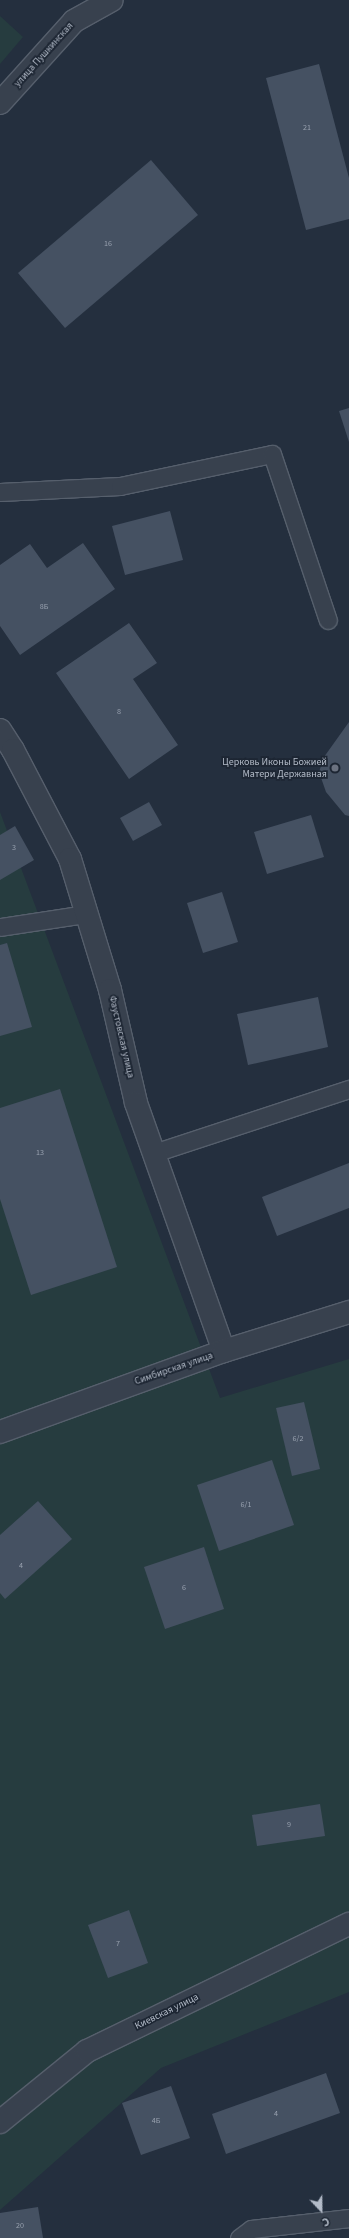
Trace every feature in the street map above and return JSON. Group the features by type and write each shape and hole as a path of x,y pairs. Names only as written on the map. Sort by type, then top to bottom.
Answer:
{"street":[{"name":"улица Пушкинская","path":"0,103 74,21 112,0"},
{"name":"Фаустовская улица","path":"0,730 13,750 70,859 110,990 136,1104 224,1351"},
{"name":"Симбирская улица","path":"0,1432 224,1351 349,1312"},
{"name":"Киевская улица","path":"0,2122 87,2050 349,1924"}],"lane":[{"path":"0,492 120,486 272,454 328,620"},
{"path":"0,927 86,914"},
{"path":"154,1153 349,1089"},
{"path":"239,2238 251,2229 349,2218"}],"green space":[{"path":"0,16 23,37 0,64"},
{"path":"0,812 220,1398 349,1359 349,1992 161,2068 0,2210"}],"building":[{"path":"319,64 349,178 349,219 306,230 266,78"},
{"path":"151,160 198,215 65,328 18,273"},
{"path":"349,408 349,442 339,411"},
{"path":"170,511 183,560 125,575 112,526"},
{"path":"83,543 115,589 20,655 0,626 0,565 30,544 47,568"},
{"path":"129,623 157,663 133,679 178,745 129,779 56,673"},
{"name":"Церковь Иконы Божией Матери Державная","path":"349,722 349,816 345,815 326,792 319,772 324,757"},
{"path":"149,802 162,825 133,841 120,818"},
{"path":"311,815 324,857 267,874 254,832"},
{"path":"15,826 34,860 0,880 0,835"},
{"path":"222,892 238,942 203,953 187,903"},
{"path":"7,943 32,1027 0,1036 0,945"},
{"path":"318,997 328,1047 248,1065 237,1014"},
{"path":"60,1089 117,1267 31,1295 0,1199 0,1108"},
{"path":"349,1163 349,1208 277,1236 262,1197"},
{"path":"304,1402 320,1469 292,1476 276,1408"},
{"path":"272,1460 294,1525 219,1551 197,1485"},
{"path":"38,1501 72,1539 5,1599 0,1593 0,1535"},
{"path":"204,1547 224,1609 165,1629 144,1567"},
{"path":"320,1804 325,1836 257,1846 252,1815"},
{"path":"129,1910 148,1963 108,1978 88,1925"},
{"path":"326,2073 340,2113 226,2154 212,2114"},
{"path":"171,2086 190,2138 141,2155 122,2103"},
{"path":"38,2207 43,2238 0,2238 0,2213"}],"place":[{"name":"Церковь Иконы Божией Матери Державная","path":"335,768"}]}
